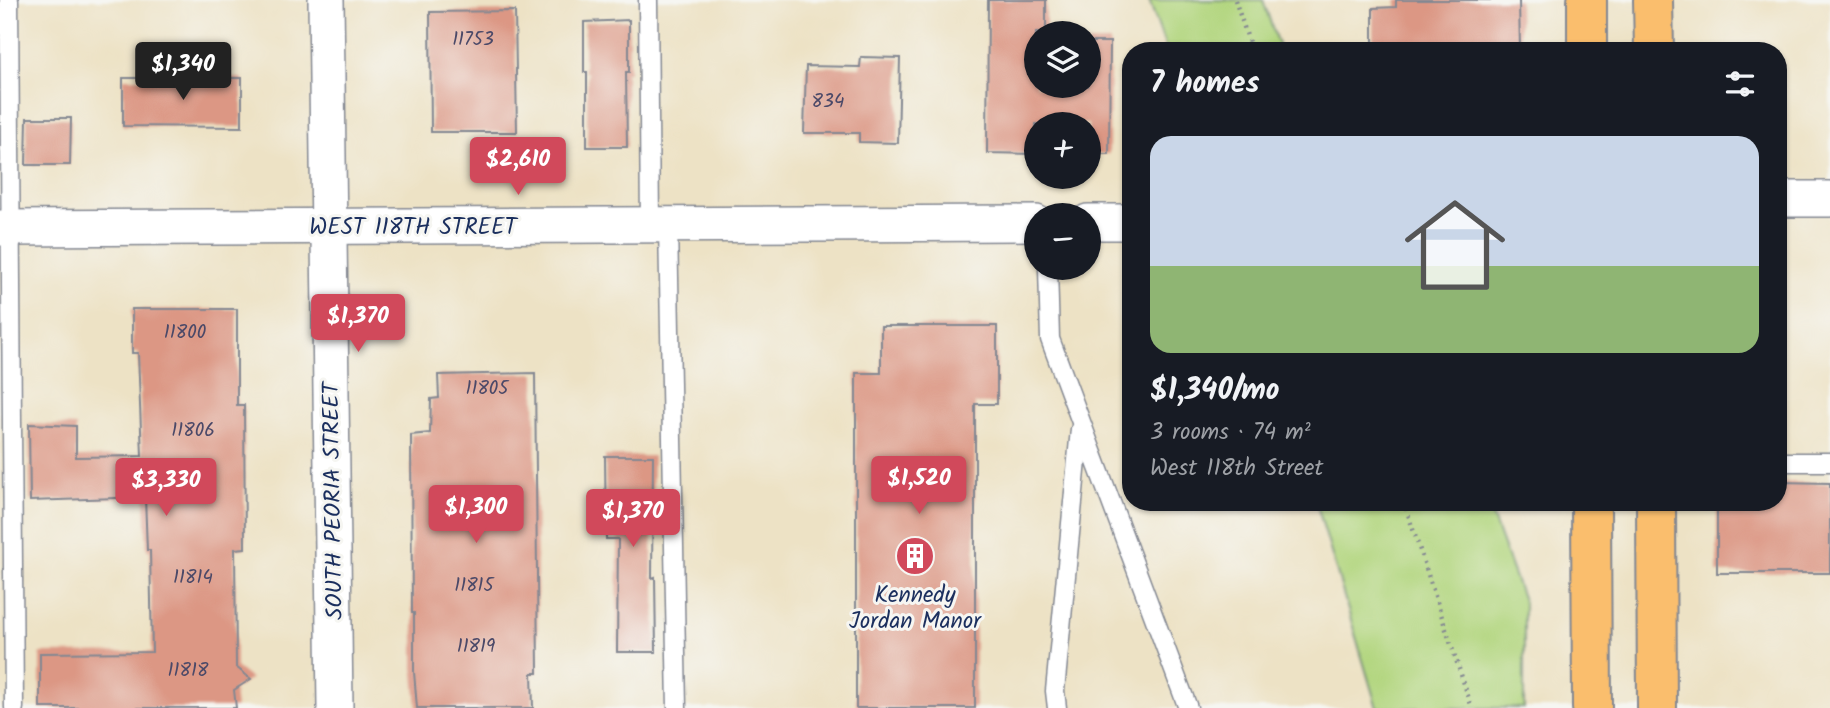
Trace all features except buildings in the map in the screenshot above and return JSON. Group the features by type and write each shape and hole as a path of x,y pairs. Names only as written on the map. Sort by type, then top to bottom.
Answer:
{"main road":[{"path":"1587,0 1587,42"},
{"path":"1653,0 1654,42"},
{"path":"1591,511 1592,708"},
{"path":"1656,511 1657,708"}],"street":[{"name":"SOUTH PEORIA STREET","path":"326,0 335,708"},
{"path":"1787,199 1830,199"},
{"path":"1101,222 1122,222"},
{"name":"WEST 118TH STREET","path":"6,228 1024,223"}],"lane":[{"path":"9,0 6,228 13,708"},
{"path":"648,0 677,708"},
{"path":"1048,280 1050,340 1188,708"},
{"path":"1057,708 1055,691 1080,422"},
{"path":"1787,462 1830,462"}],"path":[{"path":"1235,0 1249,42"},
{"path":"1407,511 1472,708"}],"green space":[{"path":"1149,0 1263,0 1277,42 1164,42"},
{"path":"1319,511 1490,511 1524,603 1524,708 1377,708"}],"place":[{"name":"Kennedy Jordan Manor","path":"915,556"}]}
